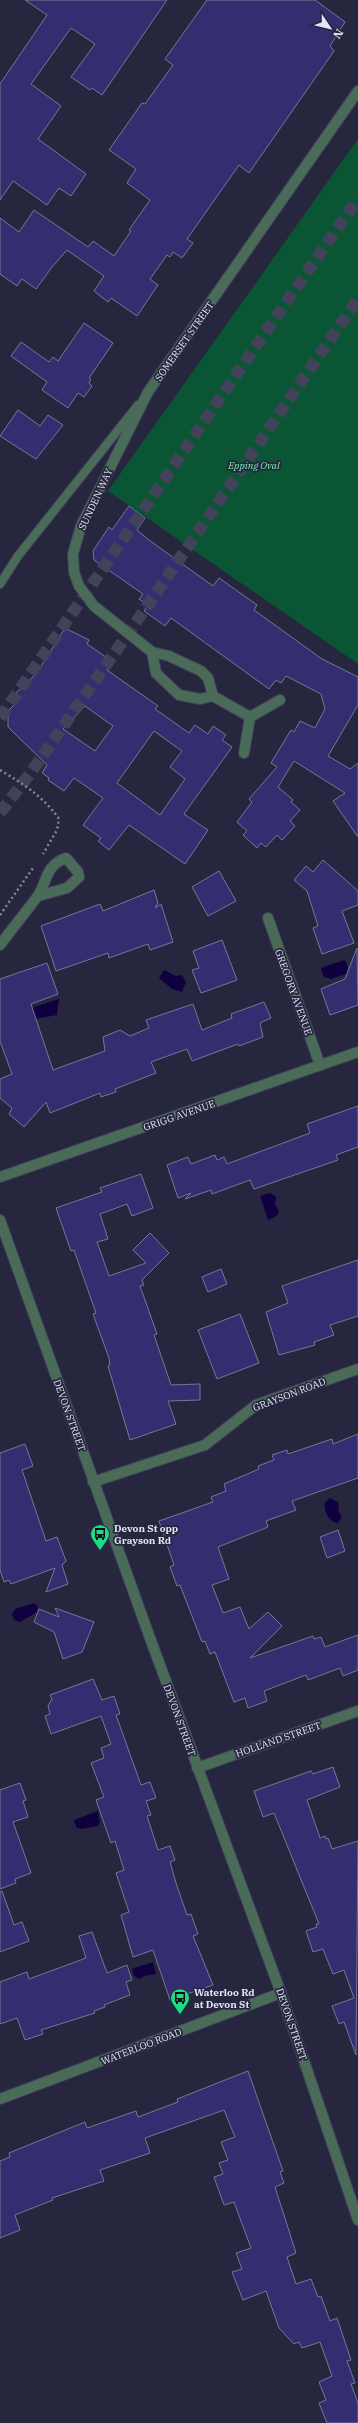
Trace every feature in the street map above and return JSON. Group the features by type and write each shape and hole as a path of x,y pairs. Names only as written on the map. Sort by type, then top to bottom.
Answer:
{"street":[{"name":"SOMERSET STREET","path":"148,392 358,91"},
{"name":"SUNDEN WAY","path":"148,392 81,526 73,554 74,572 79,586 94,606 152,652 169,656 201,671 208,678 213,696"},
{"path":"152,652 156,673 179,695 200,699 213,696 250,717"},
{"path":"250,717 280,700"},
{"path":"244,753 250,717"},
{"path":"0,945 38,896"},
{"name":"GREGORY AVENUE","path":"268,918 320,1065"},
{"name":"GRIGG AVENUE","path":"0,1177 358,1052"},
{"name":"DEVON STREET","path":"0,1220 197,1768 281,1992 358,2220"},
{"name":"GRAYSON ROAD","path":"93,1482 205,1445 256,1405 358,1369"},
{"name":"HOLLAND STREET","path":"197,1768 358,1711"},
{"name":"WATERLOO ROAD","path":"0,2099 281,1992"}],"lane":[{"name":"SOMERSET STREET","path":"0,584 18,556 148,392"}],"path":[{"path":"0,770 35,792 49,805 59,819 57,830 51,843 38,861"},
{"path":"0,915 34,867"}],"green space":[{"name":"Epping Oval","path":"358,139 358,664 108,491"}],"shaded area":[{"path":"345,960 348,968 346,974 331,979 324,977 321,969 323,967"},
{"path":"164,970 176,976 182,975 186,982 182,992 172,989 159,978"},
{"path":"59,999 57,1015 35,1019 31,1008"},
{"path":"270,1193 276,1197 275,1204 279,1212 275,1217 268,1220 260,1196"},
{"path":"330,1498 338,1502 339,1512 342,1517 338,1523 332,1521 327,1516 325,1502"},
{"path":"34,1603 38,1607 37,1612 20,1622 14,1620 12,1614 15,1609"},
{"path":"98,1811 100,1822 98,1826 81,1829 76,1827 74,1820"},
{"path":"153,1962 156,1974 144,1976 140,1979 134,1976 132,1969"}],"building":[{"path":"25,0 167,0 102,95 92,88 90,90 71,77 95,44 71,28 31,84 61,106 38,139 86,174 71,196 59,188 47,205 13,181 0,200 0,84 47,15"},
{"path":"207,0 315,0 345,22 330,46 334,51 249,173 239,165 187,239 193,243 182,258 173,252 170,257 167,255 150,279 158,285 137,316 111,298 108,302 94,291 104,276 67,250 36,289 22,279 17,286 0,274 0,218 19,232 34,210 88,247 93,241 114,256 131,231 129,230 150,200 127,183 136,169 109,150 142,103 145,104 173,65 165,59"},
{"path":"84,323 113,343 89,378 91,379 89,383 92,386 84,397 78,393 68,408 42,390 47,382 11,356 21,342 49,362 53,357 58,361"},
{"path":"18,410 40,426 48,415 63,425 36,459 0,436"},
{"path":"129,506 145,518 137,530 149,540 213,586 219,578 257,605 254,610 322,659 358,677 358,705 328,756 350,769 358,763 358,837 333,801 345,793 294,761 278,787 293,800 291,802 300,810 290,821 295,826 282,840 277,835 266,847 261,843 257,848 243,835 247,831 237,822 252,802 249,799 277,767 271,763 291,730 294,732 300,721 315,728 325,709 321,694 286,676 281,683 276,680 269,689 171,618 165,626 144,611 148,605 139,599 143,594 94,560 93,551 109,527 112,530"},
{"path":"65,628 89,640 87,644 113,662 107,670 158,706 155,709 189,733 195,725 208,734 213,726 226,735 222,740 232,747 184,814 208,830 185,864 129,825 109,850 98,841 101,838 83,825 103,798 74,778 64,791 48,780 49,778 42,773 47,765 8,727 8,711 21,698 16,693 36,674","holes":["85,706 113,726 95,751 63,729","154,731 182,751 170,767 185,779 160,815 117,783"]},
{"path":"323,860 358,891 358,905 342,911 354,943 322,954 313,928 318,926 307,891 294,880 306,866 313,872"},
{"path":"219,871 236,901 208,916 192,887"},
{"path":"154,890 158,903 155,908 161,904 173,942 150,950 148,944 109,958 108,953 56,971 41,926 100,904 103,911"},
{"path":"222,940 237,980 201,993 192,970 199,968 193,951"},
{"path":"357,948 358,1005 330,1015 321,989 345,979"},
{"path":"47,963 58,994 31,1004 53,1070 105,1051 103,1037 120,1030 130,1036 149,1028 146,1020 193,1004 202,1030 232,1018 231,1014 264,1002 271,1018 260,1023 263,1037 239,1046 238,1044 192,1061 187,1049 151,1062 156,1073 115,1089 116,1092 101,1097 100,1093 50,1113 46,1102 24,1127 9,1114 12,1108 0,1098 0,1079 12,1074 0,1041 0,979"},
{"path":"358,1106 358,1147 336,1155 338,1160 254,1189 250,1180 212,1194 211,1190 185,1199 191,1193 178,1198 167,1165 188,1157 191,1164 215,1155 217,1160 224,1157 227,1164 310,1133 307,1124"},
{"path":"141,1174 153,1208 132,1216 127,1204 100,1214 108,1239 97,1242 109,1276 146,1263 133,1250 150,1233 169,1253 142,1280 144,1285 140,1286 157,1334 154,1335 171,1385 200,1384 200,1400 168,1401 176,1424 130,1440 108,1366 110,1365 109,1358 93,1314 96,1313 74,1250 71,1251 56,1208 102,1192 100,1188"},
{"path":"358,1260 358,1316 330,1325 334,1335 314,1342 315,1345 279,1355 266,1312 288,1303 282,1286"},
{"path":"221,1269 227,1284 208,1292 202,1277"},
{"path":"240,1314 259,1363 217,1379 198,1330"},
{"path":"358,1434 358,1478 292,1501 296,1510 266,1521 268,1527 218,1547 229,1579 212,1585 223,1613 240,1607 249,1629 268,1612 282,1626 250,1658 313,1636 314,1639 321,1637 325,1647 358,1635 358,1670 343,1676 340,1668 308,1680 306,1675 264,1691 267,1701 248,1708 245,1698 234,1702 215,1652 210,1654 205,1641 202,1642 180,1585 177,1586 170,1567 174,1565 159,1521 213,1502 211,1497 226,1491 224,1484 259,1469 258,1466 274,1460 272,1455 287,1450 288,1454 332,1439 333,1444"},
{"path":"25,1444 33,1466 22,1470 46,1541 57,1537 66,1561 62,1565 68,1584 46,1592 55,1568 11,1584 9,1580 4,1582 0,1570 0,1453"},
{"path":"338,1530 345,1551 327,1558 320,1537"},
{"path":"55,1608 94,1622 82,1652 63,1659 54,1632 34,1622 39,1609 59,1617"},
{"path":"93,1679 102,1700 114,1696 120,1714 116,1715 141,1785 150,1782 156,1798 146,1801 151,1815 147,1816 158,1850 170,1846 175,1860 170,1862 176,1883 187,1915 191,1914 198,1934 193,1936 213,1985 170,2000 153,1950 133,1957 121,1915 129,1912 116,1873 124,1870 115,1841 111,1843 96,1800 104,1797 91,1763 104,1758 101,1748 111,1744 101,1716 51,1734 45,1716 50,1714 48,1706 52,1699 50,1695"},
{"path":"333,1767 340,1787 307,1800 320,1838 325,1836 326,1839 328,1838 332,1849 358,1841 356,2055 344,2022 339,2024 332,2006 354,1998 344,1970 333,1974 323,1949 313,1952 306,1931 317,1927 316,1924 319,1924 274,1813 263,1817 254,1791 311,1771 313,1774"},
{"path":"20,1783 26,1800 23,1801 28,1817 13,1822 31,1873 15,1879 16,1883 0,1889 0,1790"},
{"path":"2,1891 14,1925 22,1922 29,1941 0,1952 0,1892"},
{"path":"92,1932 107,1973 127,1965 132,1980 126,1982 130,1995 104,2005 105,2007 94,2011 95,2013 41,2030 43,2034 25,2040 17,2018 0,2024 0,1982 27,1972 29,1979 86,1958 79,1936"},
{"path":"248,2071 283,2171 280,2172 284,2183 275,2187 296,2253 287,2257 296,2284 311,2279 318,2297 321,2296 330,2321 337,2318 351,2360 347,2361 355,2383 351,2384 358,2403 358,2423 327,2423 319,2403 326,2400 319,2382 332,2376 320,2342 302,2348 299,2342 294,2344 279,2328 266,2291 243,2300 232,2272 242,2269 236,2253 251,2248 234,2202 224,2205 214,2177 223,2174 219,2163 228,2160 221,2142 235,2137 224,2110 145,2138 150,2153 100,2170 104,2181 52,2198 53,2200 15,2215 20,2230 0,2238 0,2161 10,2157 9,2153 85,2122 87,2128 136,2111 138,2117 178,2102 177,2099"}],"tunnel":[{"path":"0,718 358,198"},
{"path":"0,813 32,771 132,628 358,299"}],"place":[{"name":"Devon St opp Grayson Rd","path":"100,1551"},
{"name":"Waterloo Rd at Devon St","path":"180,2015"}]}
